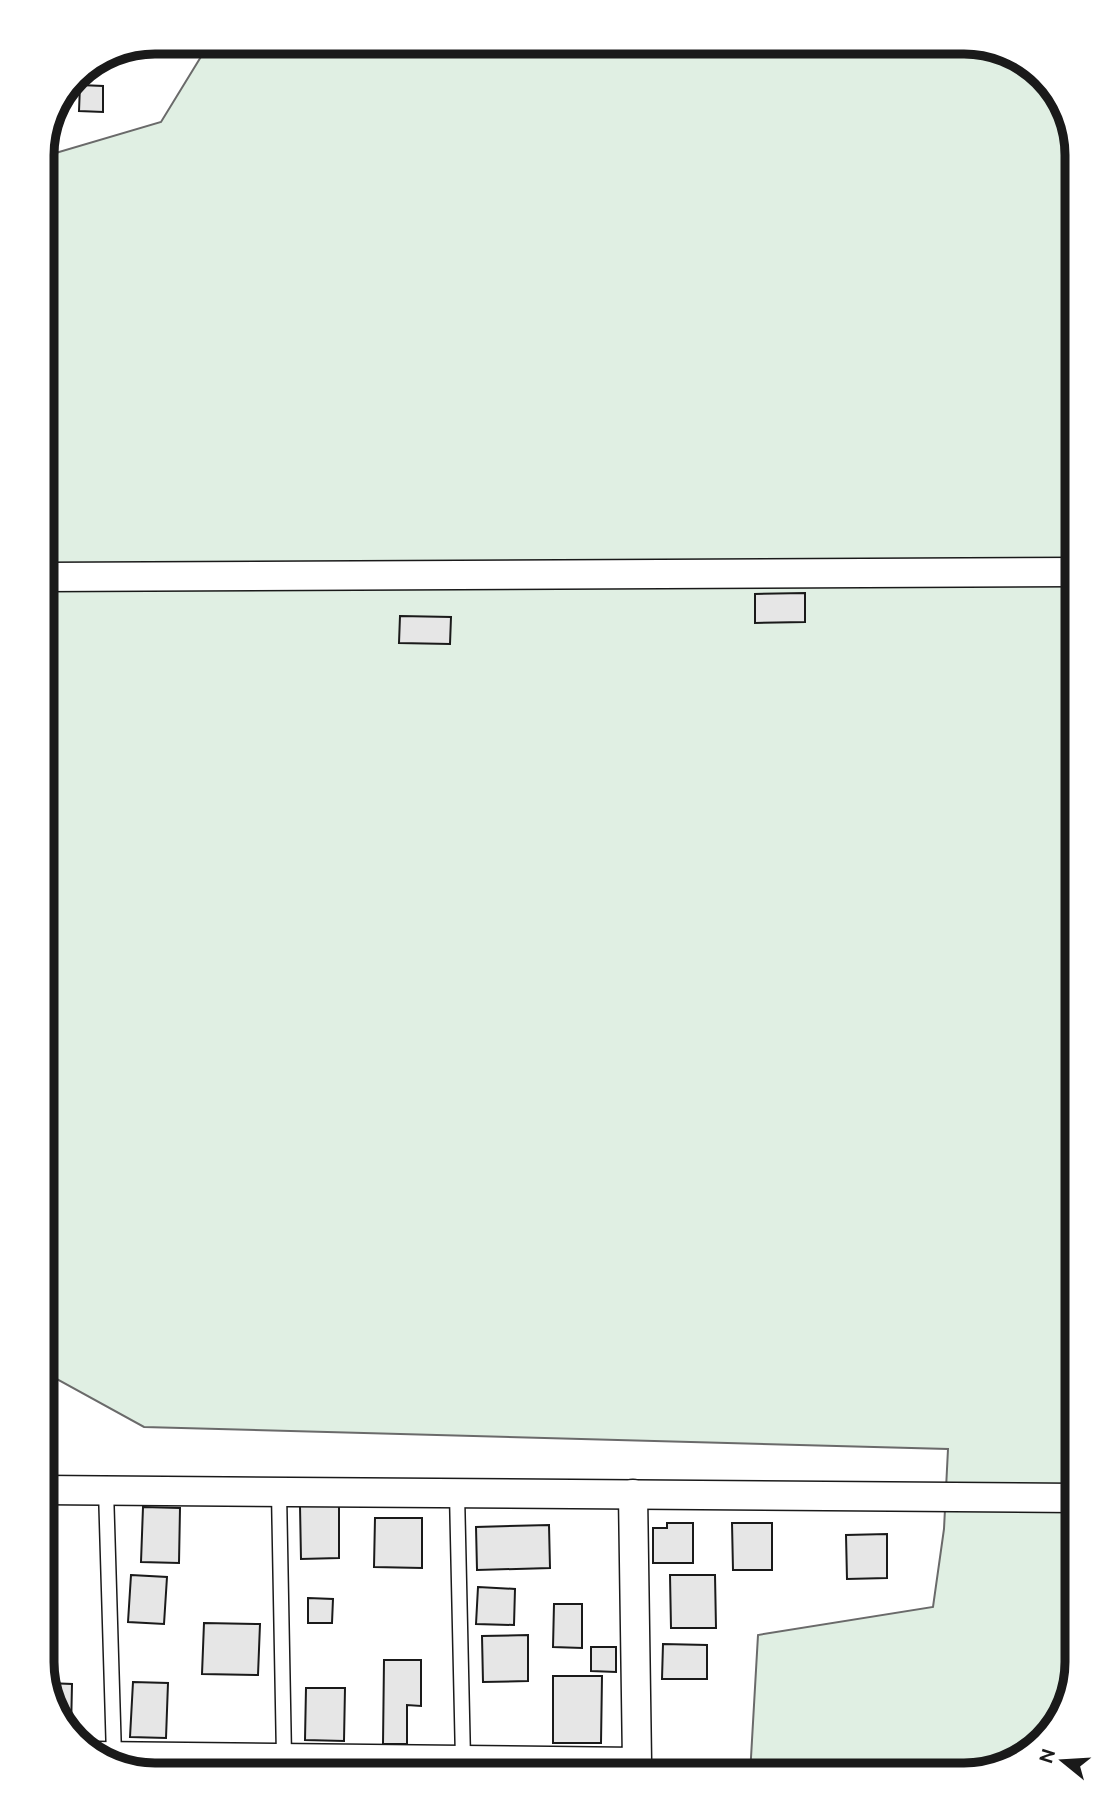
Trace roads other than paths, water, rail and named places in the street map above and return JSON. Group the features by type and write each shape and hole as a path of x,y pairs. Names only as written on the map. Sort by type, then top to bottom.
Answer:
{"street":[{"path":"54,577 1065,572"},
{"path":"54,1490 1065,1498"},
{"path":"121,1756 637,1762 633,1494"}],"lane":[{"path":"104,1749 106,1490"},
{"path":"279,1492 284,1757"},
{"path":"457,1493 463,1760"}]}
